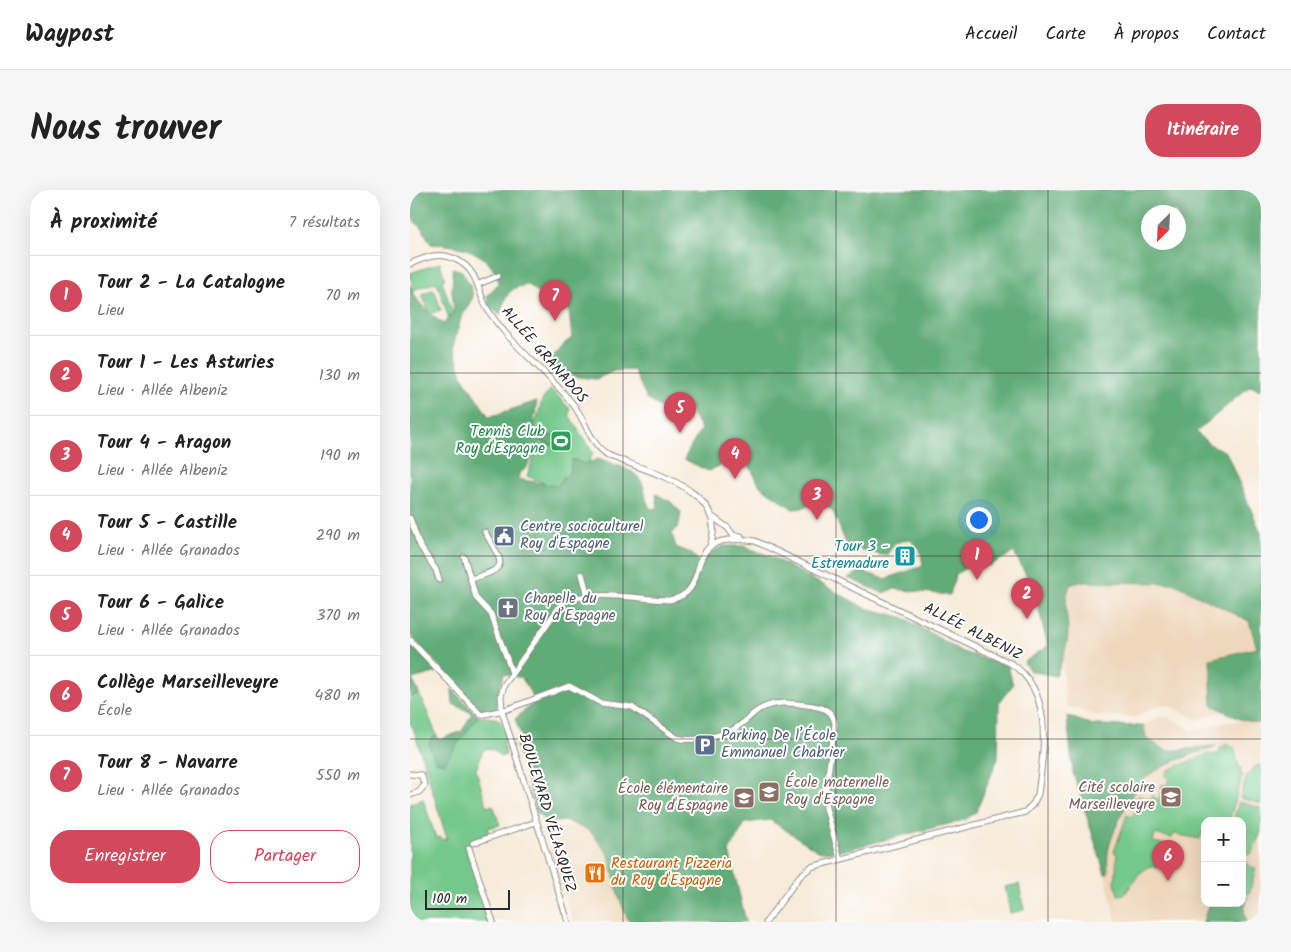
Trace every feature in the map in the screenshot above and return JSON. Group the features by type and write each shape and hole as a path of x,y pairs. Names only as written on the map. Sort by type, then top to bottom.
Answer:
{"street":[{"name":"ALLÉE GRANADOS","path":"410,264 431,255 450,257 467,267 479,284 484,302 491,314 574,406 601,450 610,456 690,489 702,500 710,515 715,531 710,546"},
{"path":"479,284 498,276"},
{"name":"ALLÉE GRANADOS","path":"710,515 728,528 733,535 746,536 755,541"},
{"path":"410,518 420,546 436,570 439,580"},
{"path":"471,579 495,572 499,568 500,560 485,532"},
{"name":"ALLÉE ALBENIZ","path":"726,540 733,535"},
{"name":"ALLÉE ALBENIZ","path":"710,546 726,540 739,538 755,541 1010,663 1028,678 1037,695 1043,714 1038,794 1033,804 1025,812 804,871 766,922"},
{"path":"502,711 502,691 512,673 558,607 570,599 588,596 668,600 680,597 693,586 701,558 710,546"},
{"path":"464,557 476,598 491,614 512,673"},
{"path":"582,574 588,596"},
{"path":"410,640 476,712 486,715 502,711 569,686 601,703 632,707 677,738 685,740 728,733 739,727 756,712 786,701 825,708 832,714 835,724 826,808 840,860"},
{"name":"BOULEVARD VÉLASQUEZ","path":"502,711 568,922"},
{"path":"410,774 421,775 425,784 419,792 410,795"},
{"path":"473,843 536,822"},
{"path":"469,848 493,922"}],"shaded area":[{"path":"1065,463 1261,587 1261,713 1232,710 1219,712 1199,720 1170,706 1159,705 1135,717 1095,715 1066,706 1056,595"},
{"name":"Cité scolaire Marseilleveyre","path":"1067,716 1093,725 1133,727 1144,725 1159,717 1167,717 1192,730 1220,723 1246,720 1261,724 1261,922 1117,922 1099,851 1073,773"},
{"path":"593,819 604,851 616,848 640,922 573,922 545,834"}],"green space":[{"path":"410,190 1261,190 1261,390 1250,386 1196,432 1209,444 1226,452 1261,533 1261,724 1240,719 1212,705 1210,659 1257,648 1249,621 1173,583 1079,582 1070,585 1066,605 1068,634 1064,655 1056,676 1030,671 1024,662 1048,646 1034,590 1014,552 989,566 974,562 955,575 950,595 894,589 883,593 848,578 861,571 885,579 923,566 920,549 909,539 895,543 886,556 847,546 833,511 820,500 802,508 793,509 760,486 748,463 726,463 708,471 684,459 701,429 686,402 663,409 647,399 634,370 614,371 596,379 572,376 549,363 561,346 572,338 569,312 561,304 549,304 529,285 516,288 508,294 500,315 489,307 487,296 499,283 495,272 489,264 473,252 463,248 431,244 423,230 410,217"},
{"path":"440,263 445,279 442,281 455,320 450,322 437,282 413,290 410,273"},
{"path":"453,268 462,271 471,287 473,297 461,318 453,346 462,376 489,417 537,401 533,429 565,440 568,443 566,450 540,441 527,467 519,474 518,479 556,486 570,472 572,459 585,464 598,459 623,468 639,478 651,509 658,508 656,494 671,502 681,512 679,525 672,534 676,547 691,553 702,564 708,555 723,546 743,546 770,556 865,608 903,617 962,652 1008,666 1013,685 999,702 998,758 976,812 964,820 841,851 820,852 770,820 745,823 729,851 746,922 629,922 619,898 609,855 590,831 566,821 547,823 537,813 516,745 524,742 515,719 535,701 522,678 504,674 496,699 497,711 482,712 410,635 410,285 424,308 444,324 454,311 452,292"},
{"path":"434,289 441,310 429,314 422,294"},
{"name":"Tennis Club Roy d'Espagne","path":"551,389 570,409 569,415 593,453 573,496 527,476 538,446 534,429 542,400"},
{"path":"410,643 438,672 412,679 419,693 410,697"},
{"path":"452,689 478,716 444,763 435,761 429,745 431,739 437,736 439,740 462,731 472,713 453,704"},
{"path":"419,693 437,736 431,739 444,762 478,716 499,720 507,741 503,743 506,755 500,757 496,751 488,748 483,750 476,770 487,807 493,805 500,825 488,828 489,834 471,840 466,848 491,922 410,922 410,804 423,799 436,838 447,839 414,730 410,723 410,697"},
{"path":"1067,716 1093,725 1144,726 1146,738 1167,751 1216,746 1164,766 1143,781 1123,811 1113,834 1108,853 1108,873 1105,874 1073,773"},
{"path":"1227,744 1234,748 1239,767 1241,768 1240,773 1243,774 1230,817 1201,817 1200,839 1174,834 1172,838 1155,834 1153,842 1163,844 1157,868 1149,866 1138,875 1125,894 1118,895 1115,883 1117,854 1114,852 1127,815 1132,817 1138,805 1134,802 1138,796 1150,799 1152,795 1159,800 1162,784 1166,786 1169,779 1165,776 1168,770 1208,754 1214,755 1221,752 1220,748 1222,747 1226,750 1224,745"},
{"path":"1261,764 1261,804 1240,798 1247,775 1249,775 1253,768"},
{"path":"1239,802 1261,808 1261,832 1251,854 1246,854 1246,817 1234,817"},
{"path":"1246,861 1247,865 1256,869 1249,894 1246,893"},
{"path":"1019,884 1024,910 1010,913 1005,887"},
{"path":"1208,907 1245,907 1247,922 1203,922"}],"place":[{"name":"Tour 8 - Navarre","path":"555,321"},
{"name":"Tour 6 - Galice","path":"680,433"},
{"name":"Tennis Club Roy d'Espagne","path":"561,441"},
{"name":"Tour 5 - Castille","path":"735,479"},
{"name":"Tour 4 - Aragon","path":"817,520"},
{"name":"Centre socioculturel Roy d'Espagne","path":"504,536"},
{"name":"Tour 3 - Estremadure","path":"905,556"},
{"name":"Tour 2 - La Catalogne","path":"977,580"},
{"name":"Chapelle du Roy d’Espagne","path":"508,608"},
{"name":"Tour 1 - Les Asturies","path":"1027,619"},
{"name":"Parking De l’École Emmanuel Chabrier","path":"705,745"},
{"name":"École maternelle Roy d'Espagne","path":"769,792"},
{"name":"Cité scolaire Marseilleveyre","path":"1171,797"},
{"name":"École élémentaire Roy d'Espagne","path":"744,798"},
{"name":"Restaurant Pizzeria du Roy d'Espagne","path":"595,873"},
{"name":"Collège Marseilleveyre","path":"1168,881"}]}
